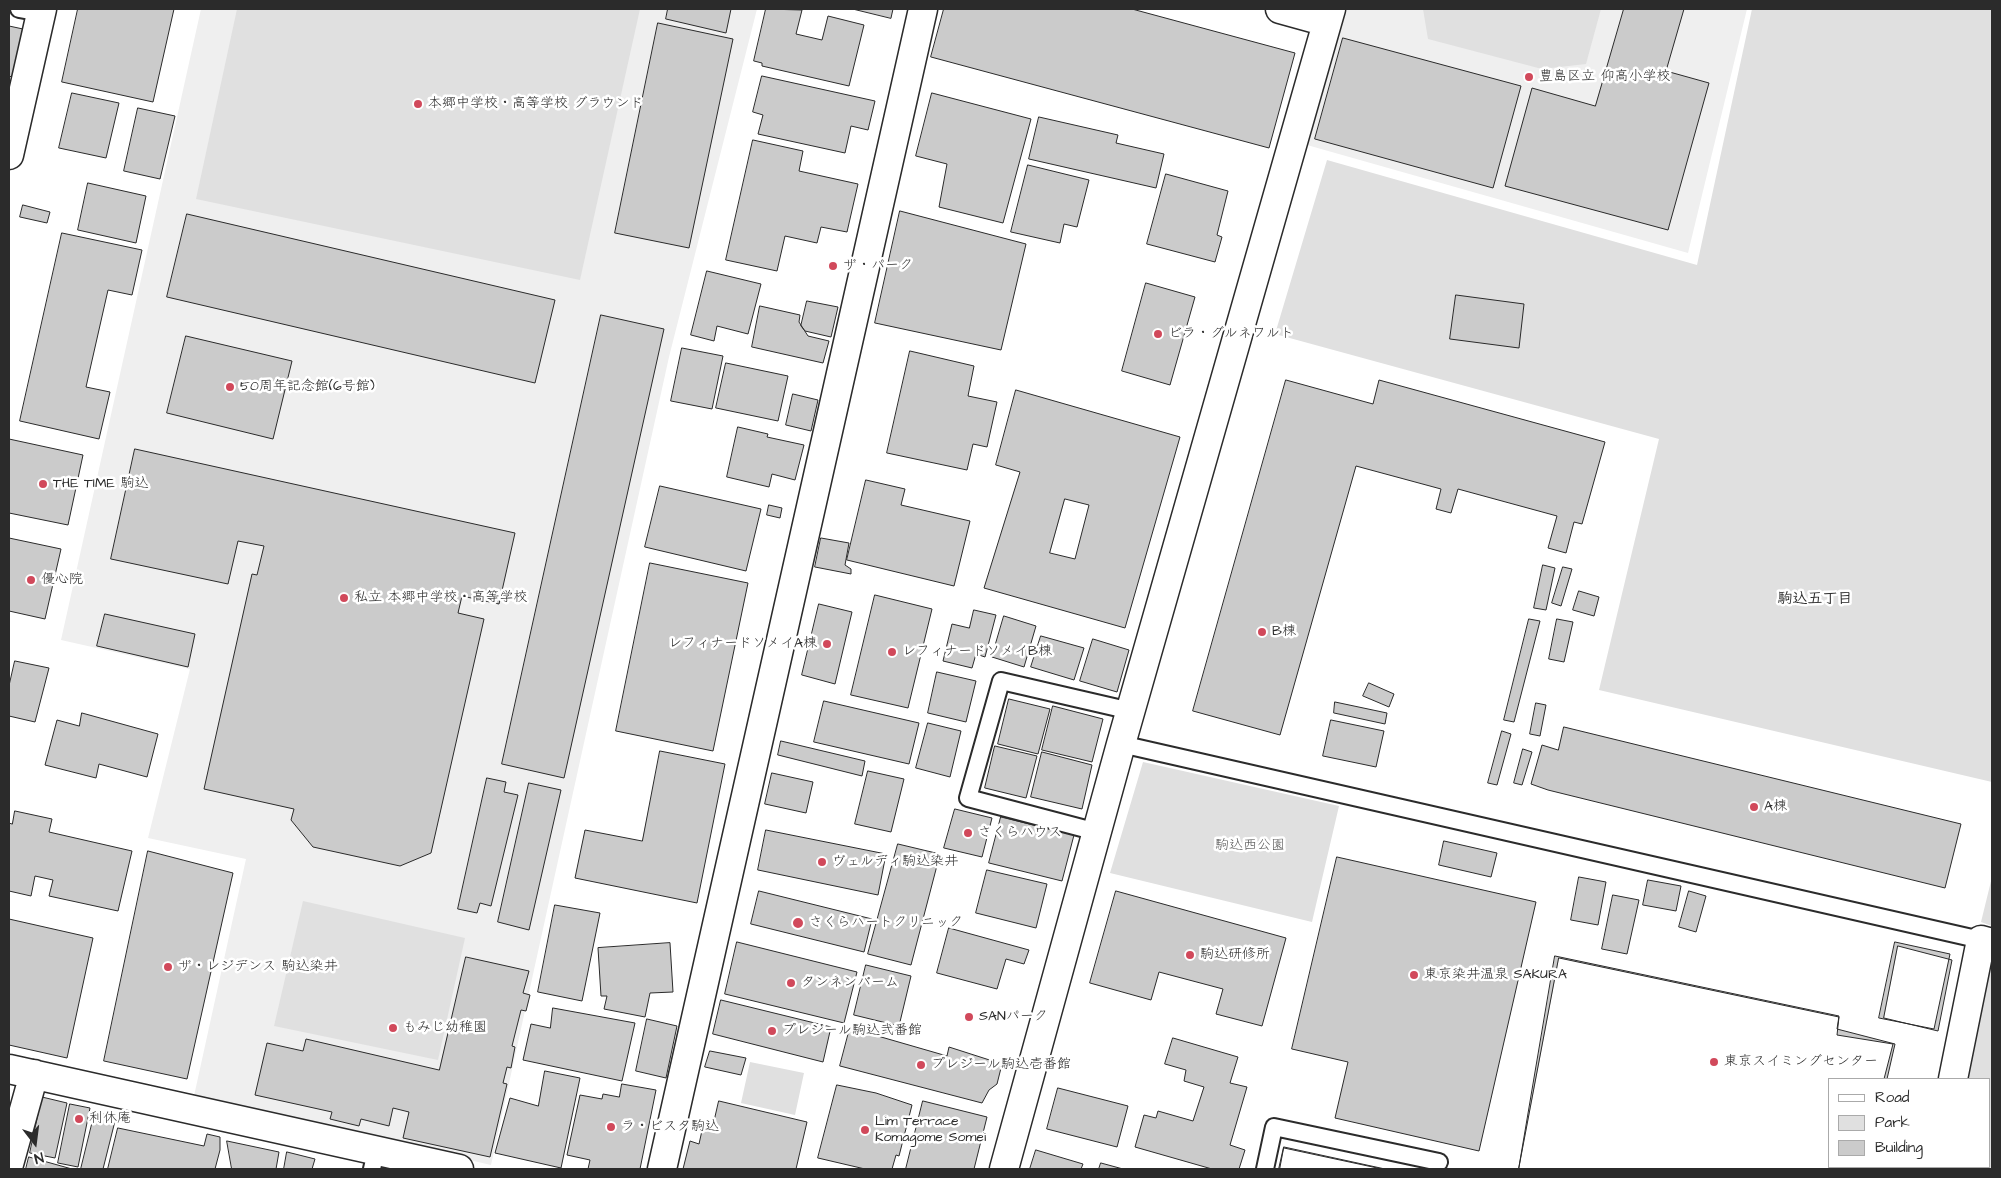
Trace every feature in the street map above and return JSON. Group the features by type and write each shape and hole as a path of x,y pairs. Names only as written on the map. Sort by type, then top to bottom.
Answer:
{"street":[{"path":"662,1169 923,9"},
{"path":"1004,1169 1121,744 1329,15 1280,9"},
{"path":"9,154 34,10"},
{"path":"1953,1078 1987,942"},
{"path":"9,1164 21,1071 374,1160 459,1169"}],"lane":[{"path":"1097,832 968,798 973,780 1001,681 1131,711"},
{"path":"1121,744 1987,942"},
{"path":"1265,1169 1274,1127 1439,1162"}],"shaded area":[{"name":"私立 本郷中学校・高等学校","path":"201,9 757,9 669,357 491,1165 194,1096 246,859 148,838 190,669 61,640"},
{"name":"豊島区立 仰高小学校","path":"1347,9 1747,9 1688,253 1307,145"}],"green space":[{"name":"本郷中学校・高等学校 グラウンド","path":"237,9 640,9 580,280 196,199"},
{"path":"1423,9 1601,9 1586,64 1542,69 1428,39"},
{"path":"1752,9 1992,9 1992,782 1599,690 1659,439 1275,334 1327,160 1697,265"},
{"name":"駒込西公園","path":"1143,762 1339,806 1312,922 1110,873"},
{"path":"1992,877 1992,926 1981,922"},
{"path":"303,901 465,938 438,1060 274,1026"},
{"path":"1992,958 1992,1169 1946,1169 1991,1168 1991,1078 1965,1078 1990,959"},
{"path":"750,1062 804,1073 795,1115 741,1103"}],"building":[{"path":"78,9 174,9 153,102 62,82"},
{"path":"668,9 731,9 726,33 666,19"},
{"path":"766,9 802,10 796,34 822,40 828,16 864,25 849,86 762,66 762,63 754,61"},
{"path":"853,9 893,9 891,18"},
{"path":"944,9 1132,9 1295,53 1269,148 931,57"},
{"path":"1624,9 1684,9 1666,71 1709,83 1668,230 1505,186 1532,88 1595,106"},
{"path":"658,23 733,39 689,248 615,233"},
{"path":"9,26 23,29 12,77 9,76"},
{"path":"1343,38 1521,86 1493,188 1315,139"},
{"path":"762,76 875,101 868,130 851,126 845,153 758,134 763,115 753,112"},
{"path":"72,93 119,103 106,158 59,148"},
{"path":"932,93 1031,119 1003,223 939,207 947,164 916,156"},
{"path":"138,108 175,116 160,179 124,171"},
{"path":"1039,117 1118,135 1116,143 1164,154 1156,188 1029,159"},
{"path":"753,140 803,151 799,171 858,184 847,232 821,227 817,243 785,236 777,271 726,260"},
{"path":"1028,165 1089,180 1077,227 1064,224 1060,243 1011,232"},
{"path":"1166,174 1228,191 1217,235 1222,237 1215,262 1147,244"},
{"path":"88,183 146,196 136,243 78,230"},
{"path":"23,205 50,212 47,223 20,217"},
{"path":"900,211 1026,244 1001,350 875,323"},
{"path":"187,214 555,300 535,383 167,297"},
{"path":"62,233 142,250 132,295 108,290 86,387 110,392 99,439 20,421"},
{"path":"707,271 761,284 748,334 717,326 714,341 691,335"},
{"name":"ビラ・グルネワルト","path":"1146,283 1195,297 1170,385 1122,371"},
{"path":"1456,295 1524,304 1519,348 1450,339"},
{"path":"807,301 838,307 831,337 805,331 801,326"},
{"path":"760,306 800,315 799,322 808,336 829,341 823,363 752,347"},
{"path":"601,315 664,329 564,778 502,764"},
{"name":"50周年記念館(6号館)","path":"186,336 292,361 273,439 167,413"},
{"path":"682,348 723,356 712,409 671,401"},
{"path":"910,351 974,366 968,396 997,402 987,447 973,444 967,470 887,453"},
{"path":"726,363 788,376 778,421 716,408"},
{"name":"B棟","path":"1286,380 1373,404 1379,380 1605,442 1582,524 1574,522 1566,553 1548,548 1557,516 1458,489 1451,513 1436,509 1441,489 1356,466 1280,735 1193,711"},
{"path":"1016,390 1180,437 1125,628 984,588 1020,472 996,465","holes":["1065,499 1089,505 1075,559 1050,553"]},
{"path":"793,394 818,400 811,431 786,425"},
{"path":"738,427 768,434 767,437 804,445 795,480 772,474 769,487 727,477"},
{"name":"THE TIME 駒込","path":"9,439 83,455 68,525 9,513"},
{"path":"135,449 515,533 499,604 462,596 458,613 484,619 431,853 400,866 313,847 291,820 294,809 204,789 252,574 257,575 264,546 238,541 228,584 111,559"},
{"path":"866,480 905,489 901,505 970,521 954,586 847,560"},
{"path":"660,486 761,509 746,571 645,547"},
{"path":"769,505 782,508 780,518 767,515"},
{"name":"優心院","path":"9,538 61,549 45,619 9,611"},
{"path":"821,538 849,543 845,565 851,569 851,574 815,567"},
{"path":"650,563 748,583 713,751 616,731"},
{"path":"1543,565 1555,568 1546,610 1534,608"},
{"path":"1563,567 1572,569 1561,606 1552,603"},
{"path":"1579,591 1599,597 1594,616 1573,610"},
{"name":"レフィナードソメイB棟","path":"875,595 932,609 908,708 851,695"},
{"name":"レフィナードソメイA棟","path":"819,604 852,612 835,684 802,675"},
{"path":"974,610 996,615 985,657 976,654 972,668 943,661 952,624 969,628"},
{"path":"105,614 195,634 188,667 97,646"},
{"path":"1004,616 1036,626 1024,667 992,657"},
{"path":"1529,619 1540,621 1514,722 1504,720"},
{"path":"1557,619 1573,622 1564,662 1549,659"},
{"path":"1041,636 1084,648 1074,680 1031,667"},
{"path":"1093,639 1129,650 1117,692 1080,681"},
{"path":"15,661 49,668 35,722 9,716 9,686"},
{"path":"937,672 976,681 966,722 928,713"},
{"path":"1369,683 1394,694 1389,707 1363,696"},
{"path":"1009,699 1050,709 1038,754 998,744"},
{"path":"824,701 919,723 909,764 814,742"},
{"path":"1335,702 1387,713 1385,724 1334,713"},
{"path":"1536,703 1546,705 1540,736 1530,734"},
{"path":"1053,706 1103,719 1092,762 1042,750"},
{"path":"82,713 158,734 147,777 99,764 96,778 45,765 57,720 79,726"},
{"path":"1331,720 1384,731 1376,767 1323,756"},
{"path":"928,723 961,731 950,777 916,768"},
{"name":"A棟","path":"1564,727 1961,824 1945,888 1548,790 1531,784 1542,745 1558,750"},
{"path":"1502,731 1511,734 1497,785 1488,783"},
{"path":"781,741 865,761 862,776 778,755"},
{"path":"995,746 1037,756 1026,798 985,788"},
{"path":"1523,749 1532,752 1522,785 1514,783"},
{"path":"660,751 725,764 697,903 575,878 585,830 642,841"},
{"path":"1042,752 1092,765 1082,809 1031,797"},
{"path":"868,771 904,779 891,832 855,824"},
{"path":"772,773 813,782 806,813 765,804"},
{"path":"487,778 506,782 504,792 518,795 491,906 480,903 477,913 458,909"},
{"path":"529,783 561,790 529,930 498,922"},
{"name":"さくらハウス","path":"955,809 992,818 982,857 944,848"},
{"path":"15,811 52,819 49,832 132,851 118,911 49,896 53,880 35,876 31,896 9,891 9,823 12,824"},
{"path":"1001,817 1074,835 1062,881 989,863"},
{"name":"ヴェルディ駒込染井","path":"766,830 886,854 878,895 758,870"},
{"path":"1444,841 1497,853 1491,877 1439,865"},
{"path":"898,844 940,854 911,965 868,954"},
{"name":"ザ・レジデンス 駒込染井","path":"148,851 233,873 187,1079 104,1061"},
{"name":"東京染井温泉 SAKURA","path":"1337,857 1536,902 1479,1151 1335,1118 1348,1062 1292,1049"},
{"path":"987,870 1047,884 1036,928 976,913"},
{"path":"1579,877 1606,882 1598,925 1571,920"},
{"path":"1648,880 1681,886 1676,911 1643,905"},
{"path":"759,891 872,919 864,952 751,924"},
{"name":"駒込研修所","path":"1116,891 1286,938 1262,1026 1216,1014 1223,989 1159,972 1151,1000 1090,983"},
{"path":"1689,891 1706,896 1696,932 1679,927"},
{"path":"1613,895 1639,900 1627,954 1602,949"},
{"path":"555,905 600,913 582,1001 538,992"},
{"path":"9,919 93,938 67,1058 9,1045"},
{"path":"949,928 1029,950 1024,964 1006,959 997,989 937,973"},
{"name":"タンネンバーム","path":"737,942 857,972 844,1023 725,994"},
{"path":"1895,942 1950,954 1934,1029 1879,1018"},
{"path":"670,943 673,992 650,993 645,1017 604,1009 607,996 601,996 598,948"},
{"path":"1898,946 1952,960 1938,1031 1884,1018"},
{"name":"東京スイミングセンター","path":"1555,956 1839,1016 1837,1029 1895,1044 1887,1078 1828,1078 1828,1168 1865,1169 1519,1169"},
{"path":"466,957 529,971 523,993 530,995 526,1011 521,1010 512,1046 515,1047 511,1068 507,1067 503,1083 507,1084 490,1157 403,1138 409,1112 393,1108 389,1126 361,1119 359,1126 330,1119 332,1112 255,1095 267,1043 303,1051 306,1039 439,1070"},
{"name":"東京スイミングセンター","path":"1559,958 1839,1017 1837,1035 1893,1044 1884,1078 1828,1078 1828,1168 1863,1169 1519,1169"},
{"path":"866,965 911,976 899,1026 854,1015"},
{"name":"プレジール駒込弐番館","path":"721,1000 831,1027 823,1062 713,1034"},
{"path":"553,1008 635,1023 622,1081 523,1060 531,1024 550,1028"},
{"path":"647,1019 677,1026 666,1078 636,1071"},
{"name":"プレジール駒込壱番館","path":"850,1028 947,1056 949,1047 1002,1064 997,1084 989,1090 982,1103 840,1066"},
{"path":"1173,1038 1238,1057 1230,1083 1247,1087 1230,1145 1245,1150 1239,1169 1212,1169 1135,1147 1144,1115 1156,1118 1158,1111 1193,1121 1204,1087 1184,1081 1186,1070 1165,1064"},
{"path":"710,1051 746,1058 741,1075 705,1067"},
{"path":"545,1071 580,1078 561,1168 495,1153 510,1098 538,1106"},
{"name":"ラ・ビスタ駒込","path":"622,1084 656,1090 640,1169 588,1169 590,1160 567,1155 580,1095 602,1099 603,1094 619,1097"},
{"name":"Lim Terrace Komagome Somei","path":"837,1085 876,1093 912,1105 899,1156 896,1155 892,1169 865,1169 818,1158"},
{"path":"1058,1088 1128,1106 1117,1147 1047,1129"},
{"path":"42,1097 67,1103 55,1158 30,1153"},
{"path":"719,1101 807,1122 796,1169 683,1169 690,1141 699,1144 703,1126 712,1128"},
{"path":"923,1101 987,1117 974,1169 906,1169"},
{"path":"70,1104 90,1108 78,1167 58,1163"},
{"path":"95,1112 116,1117 103,1169 81,1169"},
{"path":"118,1128 204,1146 207,1134 220,1137 220,1150 215,1169 108,1169"},
{"path":"227,1141 279,1152 276,1169 232,1169"},
{"path":"1284,1147 1385,1169 1279,1169"},
{"path":"1284,1148 1382,1169 1280,1169"},
{"path":"1036,1150 1083,1164 1081,1169 1030,1169"},
{"path":"287,1152 315,1159 312,1169 284,1169"},
{"path":"29,1157 72,1169 26,1169"},
{"path":"1101,1163 1123,1169 1099,1169"}],"place":[{"name":"豊島区立 仰高小学校","path":"1529,77"},
{"name":"本郷中学校・高等学校 グラウンド","path":"418,104"},
{"name":"ザ・パーク","path":"833,266"},
{"name":"ビラ・グルネワルト","path":"1158,334"},
{"name":"50周年記念館(6号館)","path":"230,387"},
{"name":"THE TIME 駒込","path":"43,484"},
{"name":"優心院","path":"31,580"},
{"name":"私立 本郷中学校・高等学校","path":"344,598"},
{"name":"B棟","path":"1262,632"},
{"name":"レフィナードソメイA棟","path":"827,644"},
{"name":"レフィナードソメイB棟","path":"892,652"},
{"name":"A棟","path":"1754,807"},
{"name":"さくらハウス","path":"968,833"},
{"name":"ヴェルディ駒込染井","path":"822,862"},
{"name":"さくらハートクリニック","path":"798,923"},
{"name":"駒込研修所","path":"1190,955"},
{"name":"ザ・レジデンス 駒込染井","path":"168,967"},
{"name":"東京染井温泉 SAKURA","path":"1414,975"},
{"name":"タンネンバーム","path":"791,983"},
{"name":"SANパーク","path":"969,1017"},
{"name":"もみじ幼稚園","path":"393,1028"},
{"name":"プレジール駒込弐番館","path":"772,1031"},
{"name":"東京スイミングセンター","path":"1714,1062"},
{"name":"プレジール駒込壱番館","path":"921,1065"},
{"name":"利休庵","path":"79,1119"},
{"name":"ラ・ビスタ駒込","path":"611,1127"},
{"name":"Lim Terrace Komagome Somei","path":"865,1130"}],"district":[{"name":"駒込五丁目","path":"1815,600"}]}
